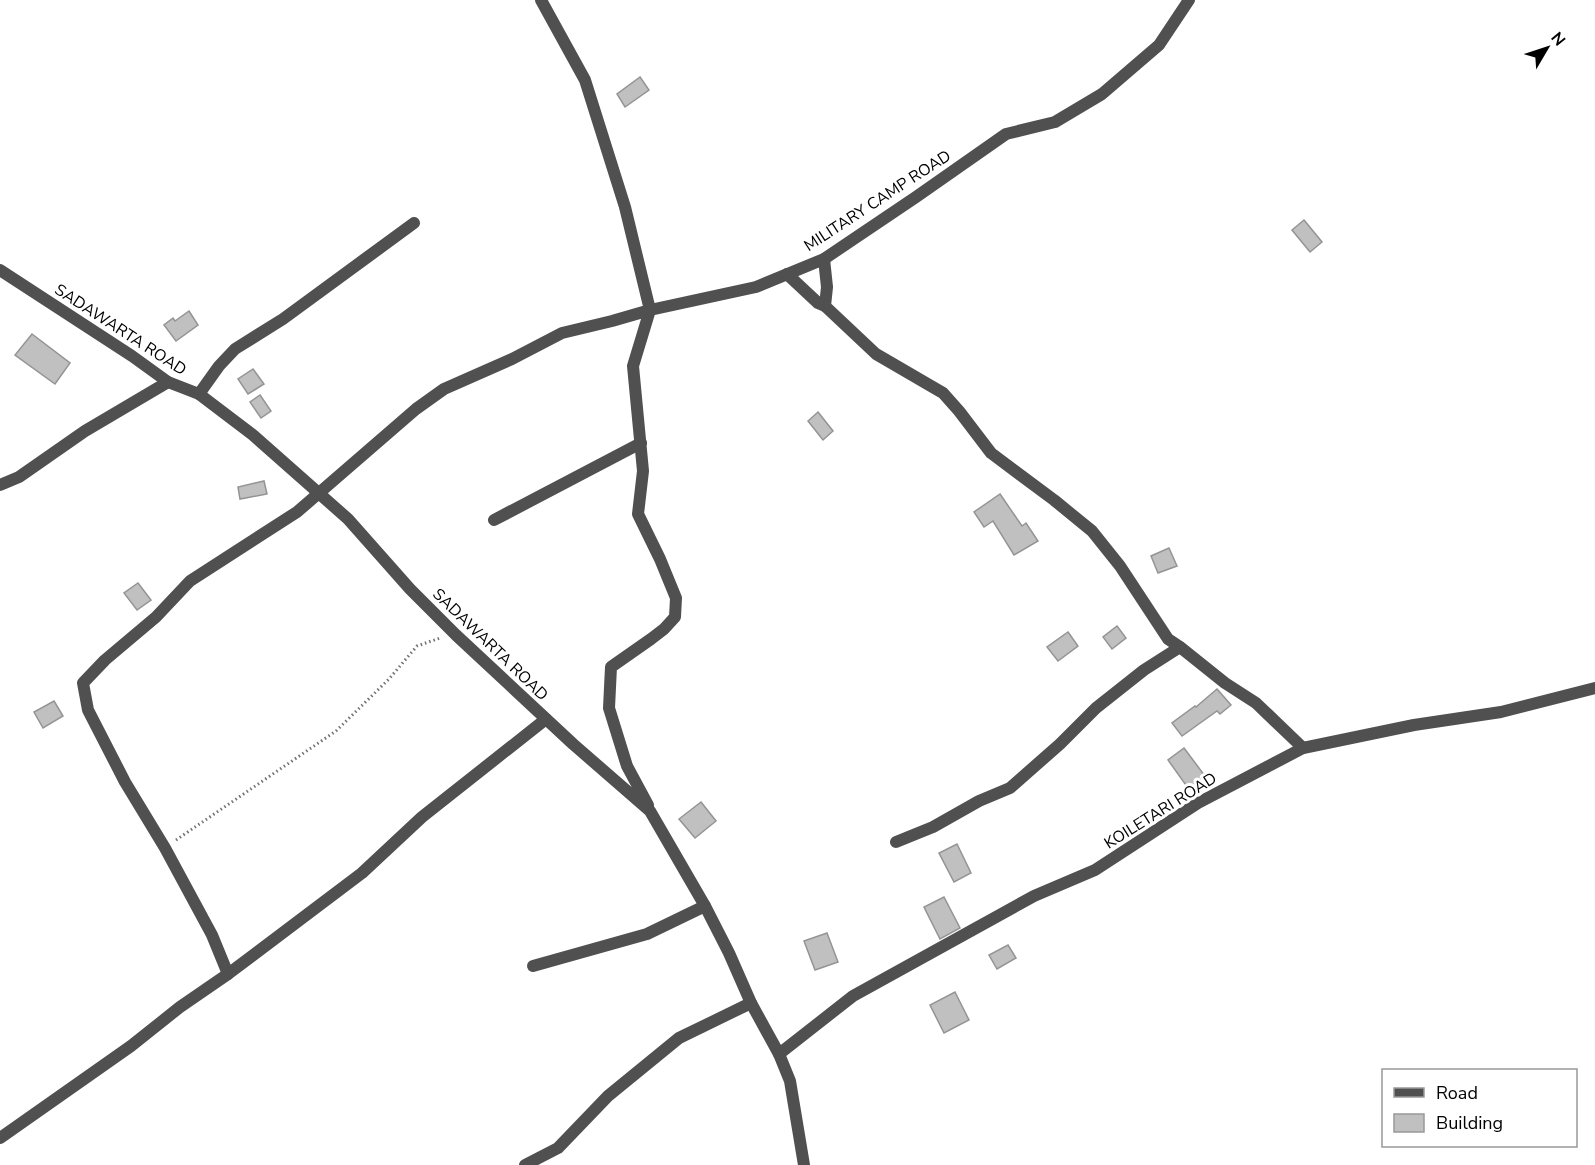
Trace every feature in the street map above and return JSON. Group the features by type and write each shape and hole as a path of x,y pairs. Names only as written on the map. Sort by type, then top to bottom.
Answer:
{"street":[{"path":"541,0 585,80 625,207 650,310 633,366 643,471 638,514 676,598 675,617 664,629 611,667 609,708 627,766 650,811"},
{"name":"MILITARY CAMP ROAD","path":"165,848 125,782 88,710 83,683 105,660 156,616 190,581 297,512 416,409 444,389 512,359 562,333 650,310 756,287 824,259 1006,134 1055,122 1102,94 1159,45 1189,0"},
{"path":"199,394 219,366 235,349 283,319 414,223"},
{"path":"824,259 827,287 825,306"},
{"name":"SADAWARTA ROAD","path":"0,270 168,382 199,394 253,435 348,519 410,590 456,635 650,811 705,906 751,1003 779,1054 790,1082 804,1165"},
{"path":"787,274 876,354 943,393 991,453 1092,531 1120,566 1168,639 1225,683 1256,703 1303,748"},
{"path":"0,485 19,477 85,431 168,382"},
{"path":"494,520 641,443"},
{"path":"896,842 933,827 979,801 1010,788 1060,744 1096,708 1144,670 1180,647"},
{"name":"KOILETARI ROAD","path":"779,1054 853,996 1034,896 1095,870 1198,803 1303,748 1414,725 1501,712 1595,687"},
{"path":"0,1138 123,1052 180,1007 228,974 362,873 422,817 546,719"},
{"path":"165,848 212,935 228,974"},
{"path":"533,966 647,934 705,906"},
{"path":"525,1165 558,1148 608,1096 679,1038 751,1003"}],"path":[{"path":"165,848 336,731 389,679 417,646 456,635"}],"building":[{"path":"640,77 649,90 625,107 617,94"},
{"path":"1304,220 1322,242 1310,252 1292,230"},
{"path":"189,311 198,325 176,341 164,325 173,318 175,321"},
{"path":"32,334 70,363 55,384 15,355"},
{"path":"253,369 264,384 248,394 238,379"},
{"path":"260,395 271,411 261,418 250,402"},
{"path":"818,412 833,431 823,440 808,421"},
{"path":"264,481 267,494 240,499 238,487"},
{"path":"1000,494 1022,526 1026,523 1038,541 1014,555 993,521 984,527 974,512"},
{"path":"1169,548 1177,566 1158,573 1151,556"},
{"path":"138,583 151,600 137,610 124,593"},
{"path":"1117,626 1126,638 1112,649 1103,637"},
{"path":"1068,632 1078,646 1058,661 1047,647"},
{"path":"1217,689 1231,705 1220,714 1217,711 1182,736 1172,723"},
{"path":"54,701 63,716 43,728 34,712"},
{"path":"1184,748 1205,776 1188,788 1168,760"},
{"path":"701,802 716,821 695,838 679,819"},
{"path":"957,844 971,873 954,882 939,853"},
{"path":"944,897 960,928 940,939 924,907"},
{"path":"827,933 838,962 815,970 804,941"},
{"path":"1008,945 1016,958 997,969 989,955"},
{"path":"955,992 969,1020 944,1033 930,1005"}]}
